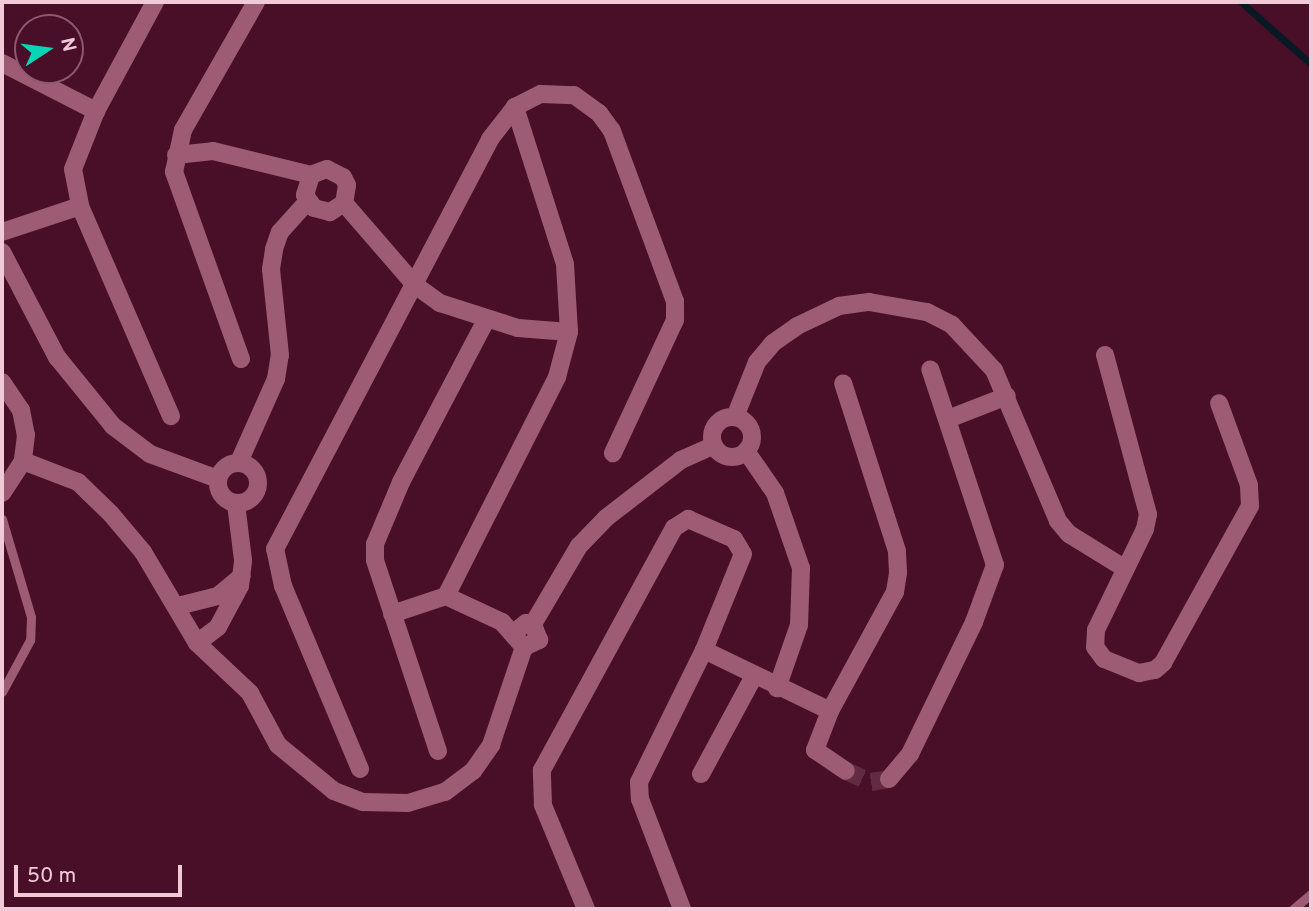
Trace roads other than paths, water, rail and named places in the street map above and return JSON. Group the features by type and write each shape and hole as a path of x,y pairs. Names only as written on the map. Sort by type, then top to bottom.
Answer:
{"street":[{"path":"155,2 96,111 72,169 80,206 170,416"},
{"path":"241,359 177,187 176,155 183,131 256,2"},
{"path":"2,63 96,111"},
{"path":"360,769 283,586 275,549 485,149 515,107 529,98 558,92 574,95 599,113 612,131 671,288 675,320 613,453"},
{"path":"391,614 446,596 557,377 569,332 565,264 515,107"},
{"path":"176,155 213,151 311,176 327,169 336,171 347,185 344,203"},
{"path":"311,176 305,188 308,201 321,211 344,203"},
{"path":"239,462 276,379 280,355 271,269 274,249 280,232 308,201"},
{"path":"344,203 415,285 440,303 486,320 518,328 569,332"},
{"path":"2,232 80,206"},
{"path":"2,252 57,357 113,426 150,454 218,479"},
{"path":"735,417 744,388 773,343 797,326 839,306 869,302 927,312 952,325 994,370 1058,521 1069,534 1124,568"},
{"path":"438,751 375,560 379,529 486,320"},
{"path":"1105,355 1148,514 1145,529 1096,630 1095,647 1104,659 1147,672 1163,663 1250,506 1249,485 1219,403"},
{"path":"889,779 910,754 994,575 993,556 930,369"},
{"path":"2,382 21,410 26,435 23,461 2,493"},
{"path":"843,383 897,551 898,572 895,592 830,711 815,750 846,771"},
{"path":"948,419 1007,396"},
{"path":"714,445 714,428 727,417 735,417 751,430 746,451 775,493 801,568 799,625 777,688"},
{"path":"23,461 78,482 143,552 178,606 197,643 250,693 278,745 311,777 334,792 363,802 393,804 437,796 473,771 491,745 526,623 533,624 579,546 606,518 681,460 714,445"},
{"path":"714,445 732,457 746,451"},
{"path":"239,462 254,469 259,484 251,499 236,503 221,495 218,479 225,467 239,462"},
{"path":"197,643 230,610 242,576 236,503"},
{"path":"586,909 543,805 542,770 670,535 678,523 688,519 734,539 743,554 704,650 639,782 640,799 681,909"},
{"path":"178,606 218,596 242,576"},
{"path":"446,596 519,640"},
{"path":"704,650 777,688 830,711"},
{"path":"701,775 754,676"}],"lane":[{"path":"2,519 31,617 30,640 2,692"},
{"path":"1293,909 1311,894"}],"waterway":[{"path":"1241,2 1311,64"}],"tunnel":[{"path":"846,771 871,782 889,779"}]}
